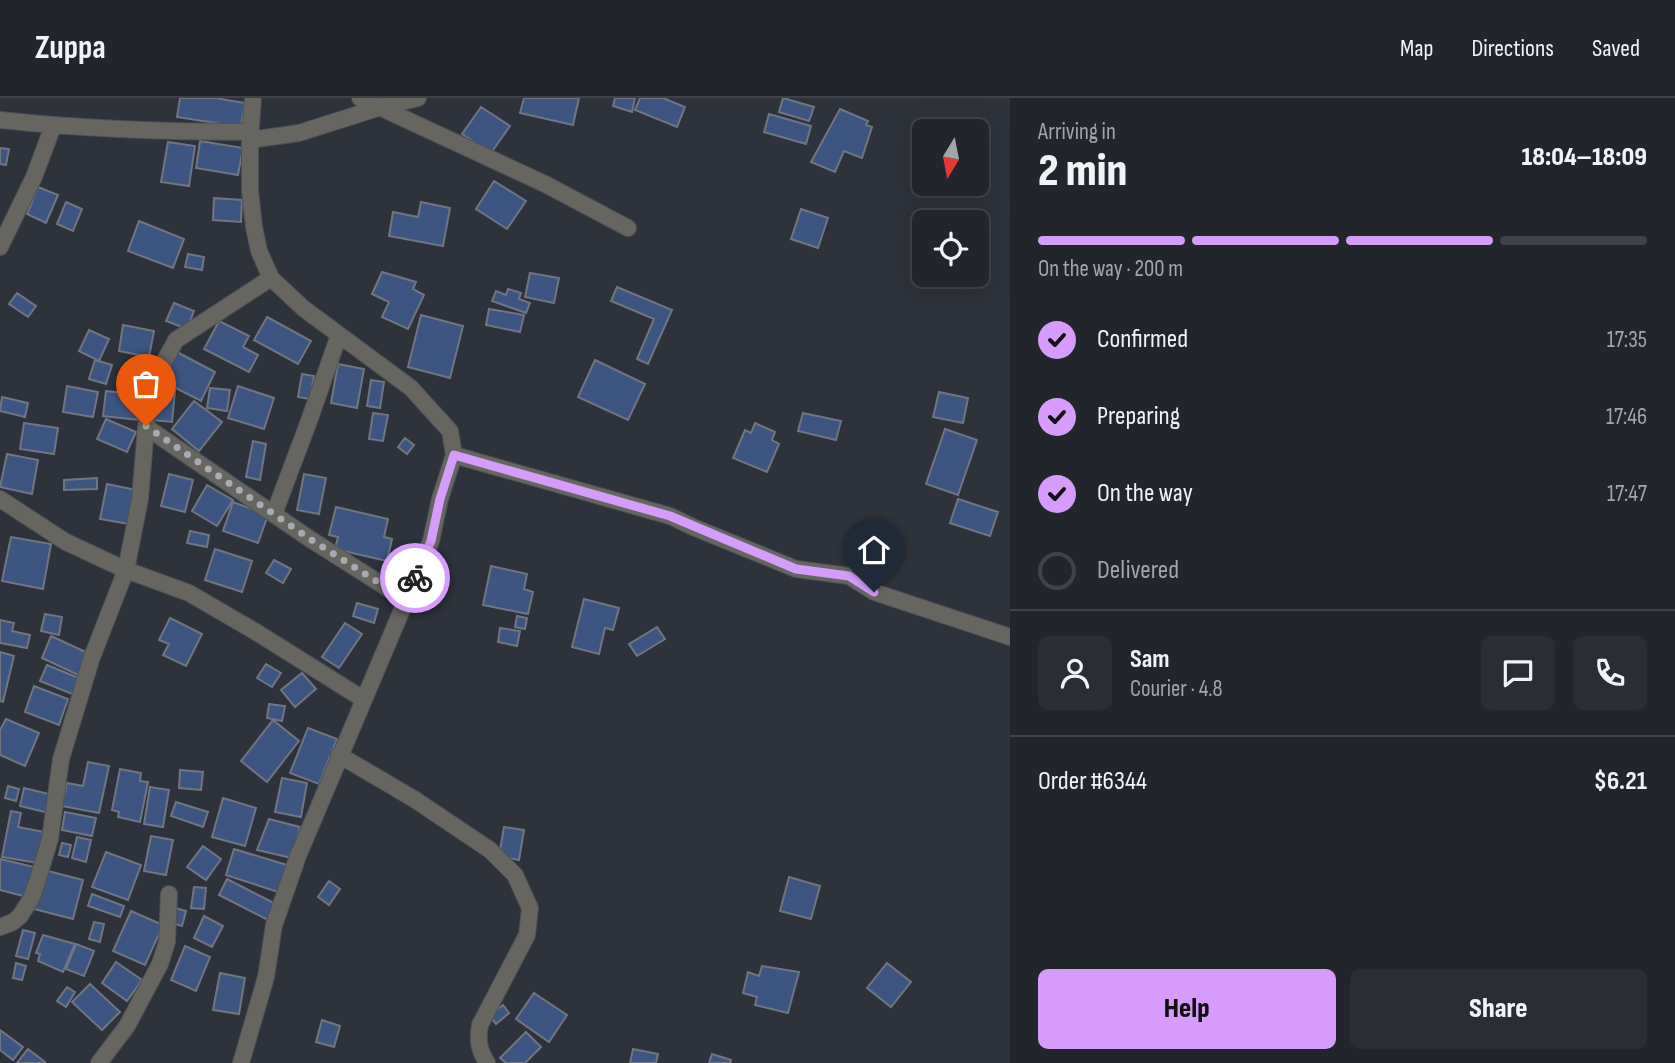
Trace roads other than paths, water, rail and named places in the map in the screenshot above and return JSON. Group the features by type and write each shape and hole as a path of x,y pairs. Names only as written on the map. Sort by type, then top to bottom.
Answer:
{"street":[{"path":"241,1063 266,976 274,925 298,856 431,541 440,499 454,455 450,431 411,388 303,308 271,278 258,251 250,190 253,98"},
{"path":"360,98 545,184 628,228"},
{"path":"0,120 53,126 251,136 299,133 418,98"},
{"path":"0,247 34,177 53,126"},
{"path":"0,927 20,916 31,899 37,882 50,839 61,759 92,657 126,570 140,499 152,384 176,340 271,278"},
{"path":"274,514 339,335"},
{"path":"146,426 310,539 406,600"},
{"path":"454,455 670,516 796,569 849,576 874,592 1010,638"},
{"path":"0,499 66,542 126,570 189,593 363,699"},
{"path":"339,755 414,799 489,850 515,875 524,893 530,908 527,935 480,1025 477,1039 480,1052 487,1063"},
{"path":"99,1063 127,1026 160,964 167,942 169,894"}]}
